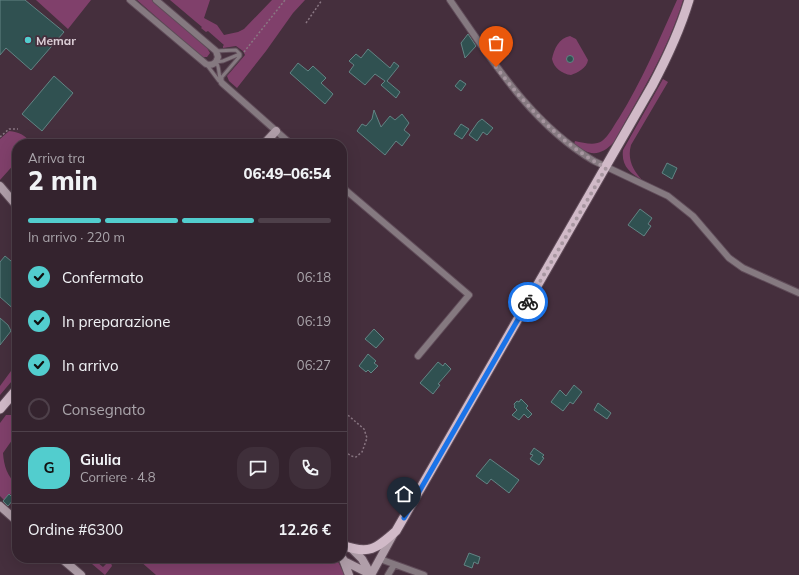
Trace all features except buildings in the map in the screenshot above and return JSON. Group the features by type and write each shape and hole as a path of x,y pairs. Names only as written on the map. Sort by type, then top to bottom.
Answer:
{"main road":[{"path":"347,547 363,551 379,546 396,531 606,168 662,68 683,17 688,0"},
{"path":"0,409 12,395"}],"street":[{"path":"130,0 206,64 212,65 216,62 218,57 216,51 156,0"},
{"path":"450,0 496,67 528,105 563,140 582,154 606,168 668,196 693,216 729,258 743,268 799,293"},
{"path":"222,83 285,139"},
{"path":"269,139 276,131"},
{"path":"0,186 12,200"},
{"path":"347,191 469,295 418,356"},
{"path":"0,506 12,517"},
{"path":"371,575 396,531"},
{"path":"347,548 362,559 371,575"},
{"path":"380,559 424,575"},
{"path":"347,560 371,575"},
{"path":"67,563 81,575"},
{"path":"344,563 348,575"},
{"path":"388,575 394,565"}],"lane":[{"path":"216,51 236,50 240,54"},
{"path":"222,83 222,77 240,56 240,54"},
{"path":"222,83 219,78 218,64 216,62 223,61 240,54"},
{"path":"206,64 222,83"}],"path":[{"path":"240,54 244,52 285,0"},
{"path":"306,23 322,0"},
{"path":"0,137 9,129 18,129"},
{"path":"347,415 364,430 367,438 362,452 356,457 347,453"}],"shaded area":[{"path":"36,0 91,0 68,29"},
{"path":"137,0 152,0 207,48 210,53 207,57 202,57"},
{"path":"170,0 210,0 204,18 217,25 224,35 244,29 272,0 305,0 293,13 237,88 229,81 227,76 245,55 243,51 236,46 223,48 224,45 208,31 206,32 201,28 202,27"},
{"path":"677,0 683,0 677,19 652,73 614,142 604,150 594,153 590,153 579,148 574,144 575,141 589,144 599,143 605,139 611,130 643,75"},
{"path":"570,36 576,39 588,60 584,68 571,75 559,70 552,59 558,44 566,37"},
{"path":"663,79 668,82 631,145 630,160 642,180 630,172 625,165 623,160 623,150"},
{"path":"9,131 22,134 28,139 12,139 12,167 0,180 0,139"},
{"path":"12,372 12,381 0,395 0,386"},
{"path":"6,415 12,415 12,440 3,453 4,462 12,479 12,496 10,494 4,500 0,496 0,423"},
{"path":"91,563 98,563 103,567 107,563 111,563 112,566 105,575"},
{"path":"142,563 339,563 345,575 156,575"}],"way so far":[{"path":"496,67 528,105 563,140 582,154 606,168 528,302"}],"place":[{"name":"Memar","path":"28,40"}],"route":[{"path":"404,518 528,302"}]}
